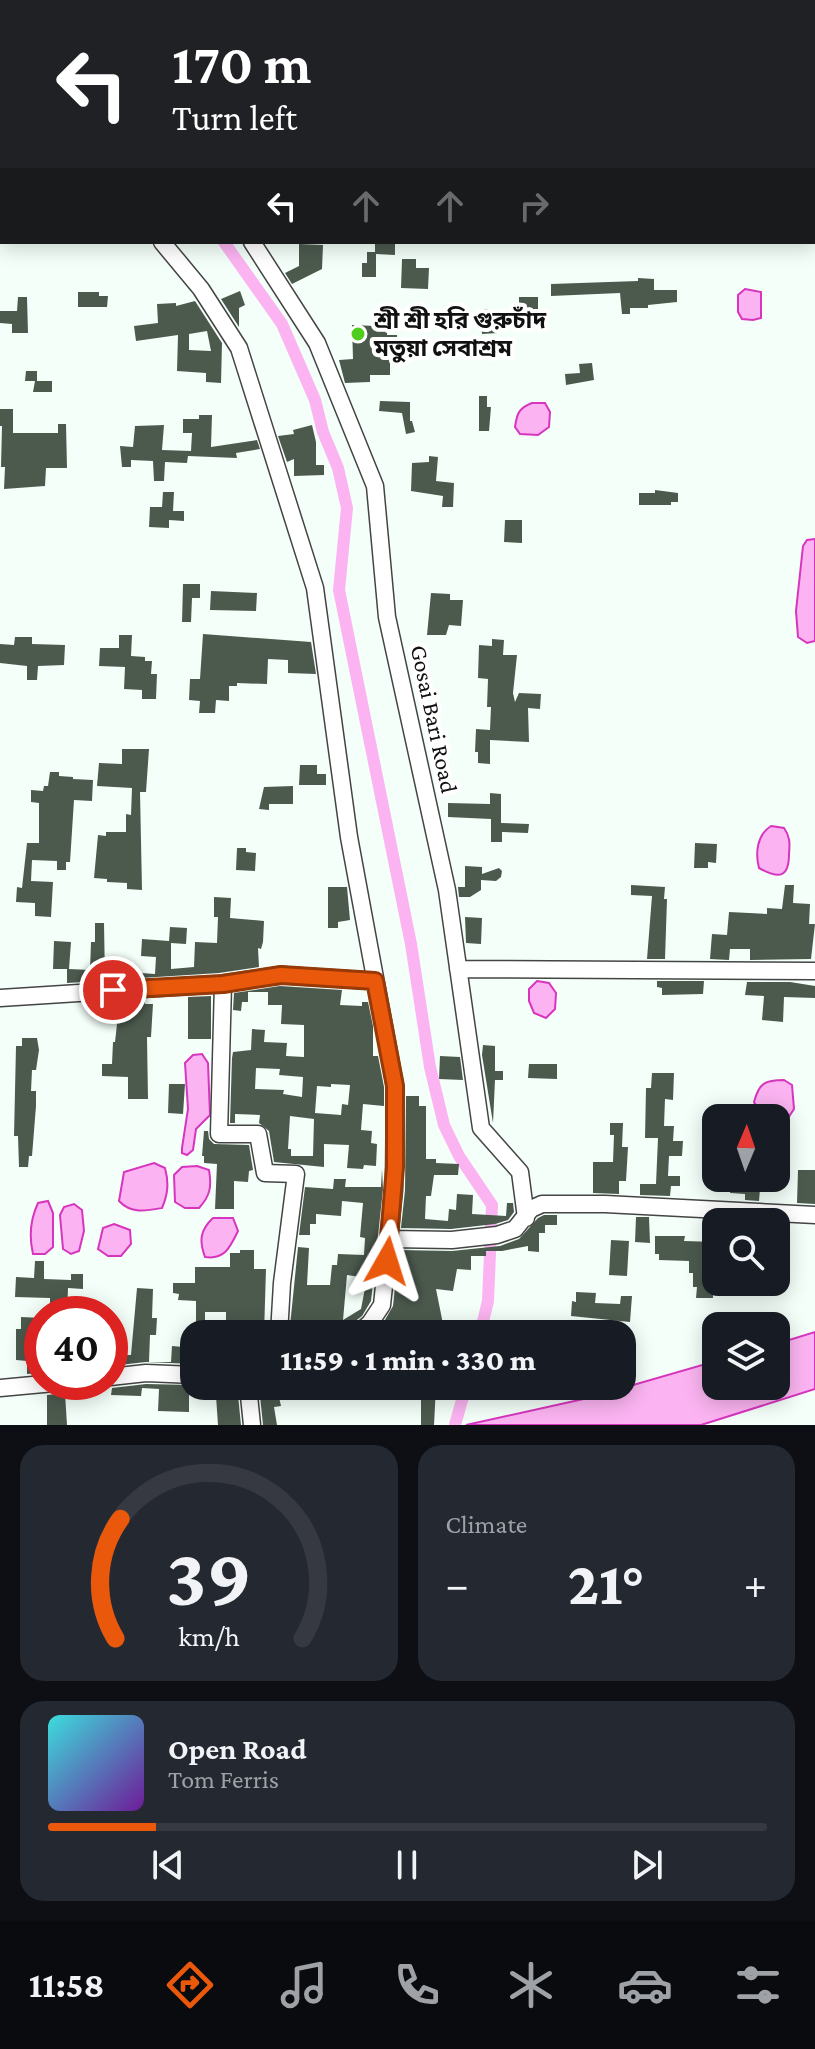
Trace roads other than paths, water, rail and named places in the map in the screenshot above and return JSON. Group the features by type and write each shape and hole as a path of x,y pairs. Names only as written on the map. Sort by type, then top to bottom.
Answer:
{"street":[{"path":"164,244 201,289 239,348 315,588 349,837 395,1086 395,1167 390,1239 382,1305 372,1320"},
{"name":"Gosai Bari Road","path":"253,244 317,343 375,486 387,617 447,890 481,1128 510,1157 520,1172 526,1218"},
{"path":"458,969 815,971"},
{"path":"0,998 223,984 281,975 375,981"},
{"path":"223,984 219,1134 258,1134 265,1173 296,1174 280,1320"},
{"path":"390,1239 452,1240 497,1235 515,1229 531,1209 542,1204 605,1204 815,1215"},
{"path":"128,1375 180,1374"},
{"path":"0,1388 24,1386"},
{"path":"249,1400 252,1425"}],"waterway":[{"path":"225,244 282,324 315,400 323,432 338,468 347,508 339,590 411,944 430,1067 444,1125 459,1156 492,1205 488,1301 483,1320"},
{"path":"455,1425 462,1400"}],"place":[{"name":"শ্রী শ্রী হরি গুরুচাঁদ মতুয়া সেবাশ্রম","path":"358,334"}]}
